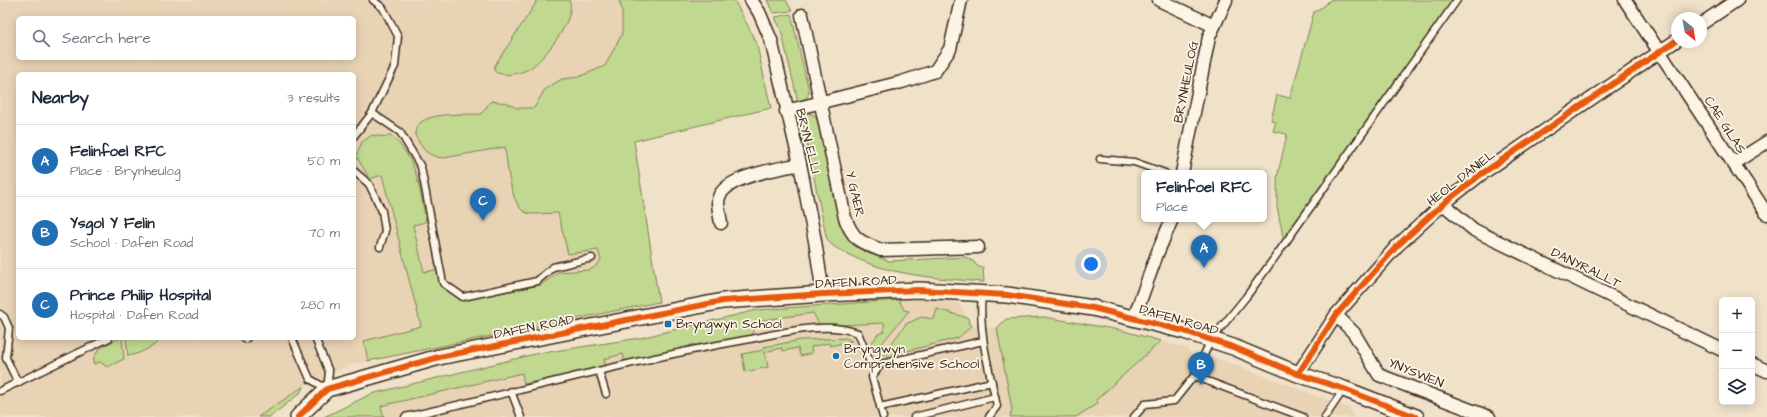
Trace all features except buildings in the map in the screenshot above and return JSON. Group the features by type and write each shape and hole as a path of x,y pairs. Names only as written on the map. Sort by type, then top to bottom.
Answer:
{"street":[{"name":"BRYN ELLI","path":"751,0 759,12 771,40 786,111 800,164 816,241 823,294"},
{"path":"786,111 902,82 935,71 950,49 961,0"},
{"path":"1159,0 1214,26"},
{"name":"BRYNHEULOG","path":"1183,170 1209,37 1226,0"},
{"name":"CAE GLAS","path":"1625,0 1767,214"},
{"path":"1707,20 1737,0"},
{"name":"Y GAER","path":"802,15 845,218 851,233 866,245 881,250 978,247"},
{"name":"HEOL DANIEL","path":"1298,374 1336,315 1397,246 1443,204 1480,175 1671,44"},
{"path":"1734,163 1767,142"},
{"path":"721,223 718,201 726,187 743,178 800,164"},
{"name":"DANYRALLT","path":"1443,204 1474,230 1719,349"},
{"path":"1134,318 1157,254 1171,222"},
{"name":"DAFEN ROAD","path":"298,417 327,389 439,357 723,301 823,294 919,290 1008,295 1093,308 1134,318 1184,331 1233,347 1298,374 1344,389 1388,409 1416,417"},
{"name":"YNYSWEN","path":"1336,315 1354,332 1379,375 1489,417"},
{"path":"1755,365 1767,371"}],"lane":[{"path":"356,133 372,113 396,66 398,36 383,8 373,0"},
{"path":"1134,417 1145,404 1174,401 1194,376 1211,340 1246,297 1283,246 1457,0"},
{"path":"372,113 400,132 421,167 443,283 463,297 537,281 553,267 592,258"},
{"path":"1100,159 1134,162 1156,170"},
{"path":"356,173 369,184 382,211 385,232 380,247"},
{"path":"982,293 980,306 983,341 997,406 989,417"},
{"path":"0,314 4,317 9,328 6,358 18,383"},
{"path":"405,417 689,350 814,328 848,329 858,333 870,362 876,370"},
{"path":"0,392 105,340"},
{"path":"293,340 310,379 327,389 330,372 316,340"},
{"path":"883,417 872,377 881,364 983,341"},
{"path":"599,371 606,394"},
{"path":"1194,376 1303,417"},
{"path":"880,407 992,382"},
{"path":"1325,417 1344,389"},
{"path":"511,391 520,417"},
{"path":"914,417 995,397"}],"shaded area":[{"path":"0,0 675,0 594,133 630,308 350,365 304,386 258,417 0,417"},
{"name":"Bryngwyn Comprehensive School","path":"942,299 959,304 968,318 969,324 972,326 997,328 1006,319 1044,317 1120,330 1187,348 1192,354 1214,357 1350,408 1353,417 331,417 371,394 535,354 640,338 757,310 823,304"}],"green space":[{"path":"535,0 569,0 570,8 564,28 550,49 542,58 527,70 512,74 497,73 494,70 495,65 536,3"},
{"path":"619,0 734,0 756,41 771,108 634,141 659,302 368,361 364,341 421,326 382,175 370,179 356,156 362,142 372,135 387,137 389,134 399,143 412,163 419,185 426,222 413,225 424,272 436,270 441,285 465,300 541,285 558,272 590,270 601,260 598,250 568,254 558,213 530,214 521,209 513,194 510,184 505,147 444,158 434,156 426,151 420,144 415,134 417,126 422,121 438,116 481,114 491,101 507,103 517,108 534,108 545,89 562,79 578,77 605,66 622,34 622,10"},
{"path":"767,0 786,0 792,11 773,13"},
{"path":"1330,0 1454,0 1367,120 1284,241 1277,207 1277,178 1287,134 1273,131 1276,122 1271,121 1277,95 1290,98 1314,12"},
{"path":"791,14 809,91 804,100 798,102 781,30 775,17"},
{"path":"806,112 814,115 817,119 839,221 844,233 855,246 889,261 966,257 974,262 978,267 983,267 984,282 930,277 894,271 860,260 831,244 826,236 801,114"},
{"path":"899,300 904,310 909,311 873,354 871,344 878,334 884,332 884,323 820,326 813,313 757,321 751,336 699,348 694,344 679,350 625,362 623,354 604,359 606,367 524,384 522,373 381,406 384,417 324,417 371,394 535,354 640,338 757,310"},
{"path":"937,309 968,318 969,324 972,326 958,338 884,357 883,354 906,324 921,317 934,319"},
{"path":"1044,317 1120,330 1161,341 1096,400 1098,403 1076,417 1010,417 1012,410 997,328 1006,319"},
{"path":"846,338 852,341 830,346 829,343 811,347 812,353 800,356 798,348 783,351 782,348 765,352 768,367 745,372 742,354 764,350 764,347 801,340"},
{"path":"122,340 124,359 107,367 100,362 93,364 99,350 112,342"},
{"path":"126,340 159,340 146,350 128,356"},
{"path":"304,386 300,393 270,417 258,417"}],"cycle path":[{"path":"1298,374 1336,315 1397,246 1443,204 1480,175 1671,44"},
{"path":"298,417 327,389 439,357 723,301 823,294 919,290 1007,295 1093,308 1184,331 1233,347 1298,374 1344,389 1416,417"}],"place":[{"name":"Prince Philip Hospital","path":"483,221"},
{"name":"Felinfoel RFC","path":"1204,268"},
{"name":"Bryngwyn School","path":"668,324"},
{"name":"Bryngwyn Comprehensive School","path":"836,356"},
{"name":"Ysgol Y Felin","path":"1201,385"}]}
